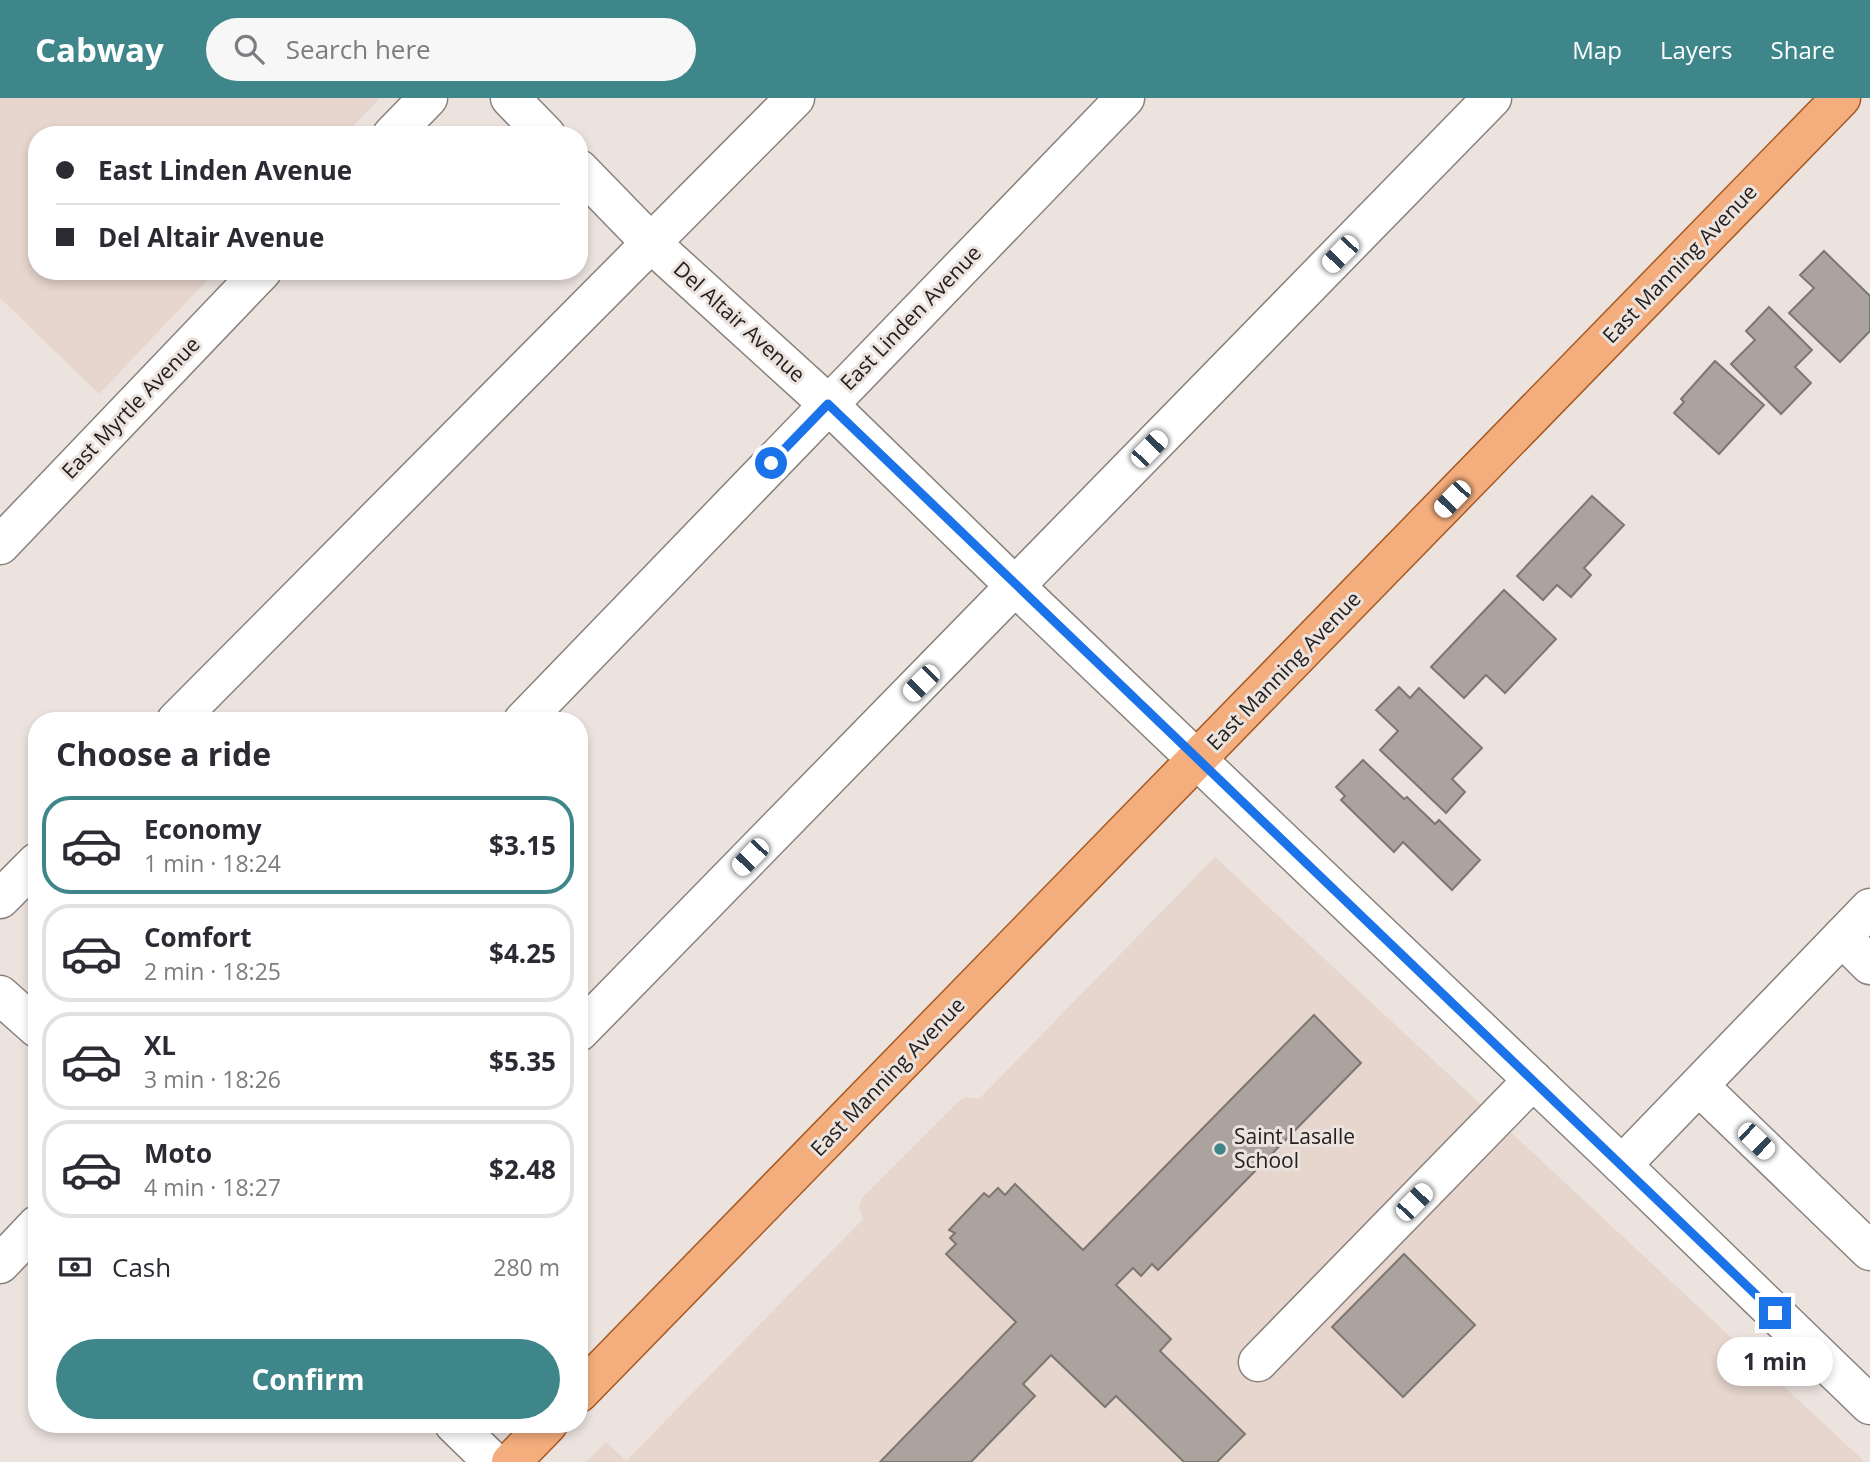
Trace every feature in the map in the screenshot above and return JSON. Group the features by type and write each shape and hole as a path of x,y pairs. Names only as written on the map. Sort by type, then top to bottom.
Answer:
{"main road":[{"name":"East Manning Avenue","path":"588,1384 1841,98"},
{"path":"511,1462 539,1433"}],"street":[{"path":"402,126 428,98"},
{"path":"510,98 537,126"},
{"path":"185,712 794,98"},
{"name":"East Linden Avenue","path":"532,712 1125,98"},
{"path":"588,1023 1492,98"},
{"name":"Del Altair Avenue","path":"588,178 651,243 828,404 1870,1405"},
{"name":"East Myrtle Avenue","path":"0,545 253,280"},
{"path":"0,899 28,871"},
{"path":"1622,1165 1870,908"},
{"path":"1842,937 1870,965"},
{"path":"0,995 28,1020"},
{"path":"1258,1362 1533,1080"},
{"path":"1699,1086 1870,1251"},
{"path":"0,1264 28,1235"},
{"path":"463,1433 493,1462"}],"shaded area":[{"path":"0,98 380,98 354,126 28,126 28,280 207,280 99,394 0,298"},
{"name":"Saint Lasalle School","path":"1215,857 1865,1462 586,1462 606,1442 626,1461 863,1219 859,1207 861,1199 960,1100 967,1097 979,1099"}],"building":[{"path":"1824,251 1870,296 1870,331 1840,362 1789,313 1814,288 1800,275"},
{"path":"1769,307 1812,350 1795,367 1811,383 1781,414 1731,364 1755,340 1746,331"},
{"path":"1715,361 1764,405 1719,454 1674,413 1684,402 1681,399"},
{"path":"1592,496 1624,525 1584,568 1591,575 1571,597 1557,585 1543,600 1517,576"},
{"path":"1504,590 1556,639 1505,693 1486,675 1464,698 1431,667"},
{"path":"1399,687 1410,698 1419,688 1482,748 1452,779 1465,792 1446,813 1380,750 1398,731 1376,710"},
{"path":"1363,760 1435,824 1439,820 1480,860 1452,890 1403,842 1394,852 1341,800 1345,796 1336,787"},
{"path":"1314,1015 1361,1063 1158,1270 1152,1264 1141,1276 1133,1268 1116,1285 1171,1339 1160,1351 1245,1434 1217,1462 1184,1462 1116,1396 1105,1407 1051,1355 1023,1384 1035,1396 971,1462 880,1462 1016,1322 946,1254 956,1244 950,1238 955,1233 949,1230 984,1193 989,1197 998,1188 1005,1195 1015,1184 1083,1250"},
{"path":"1404,1254 1475,1325 1403,1397 1332,1327"}],"place":[{"name":"Saint Lasalle School","path":"1220,1149"}],"route":[{"path":"771,463 828,404 1775,1313"}]}
